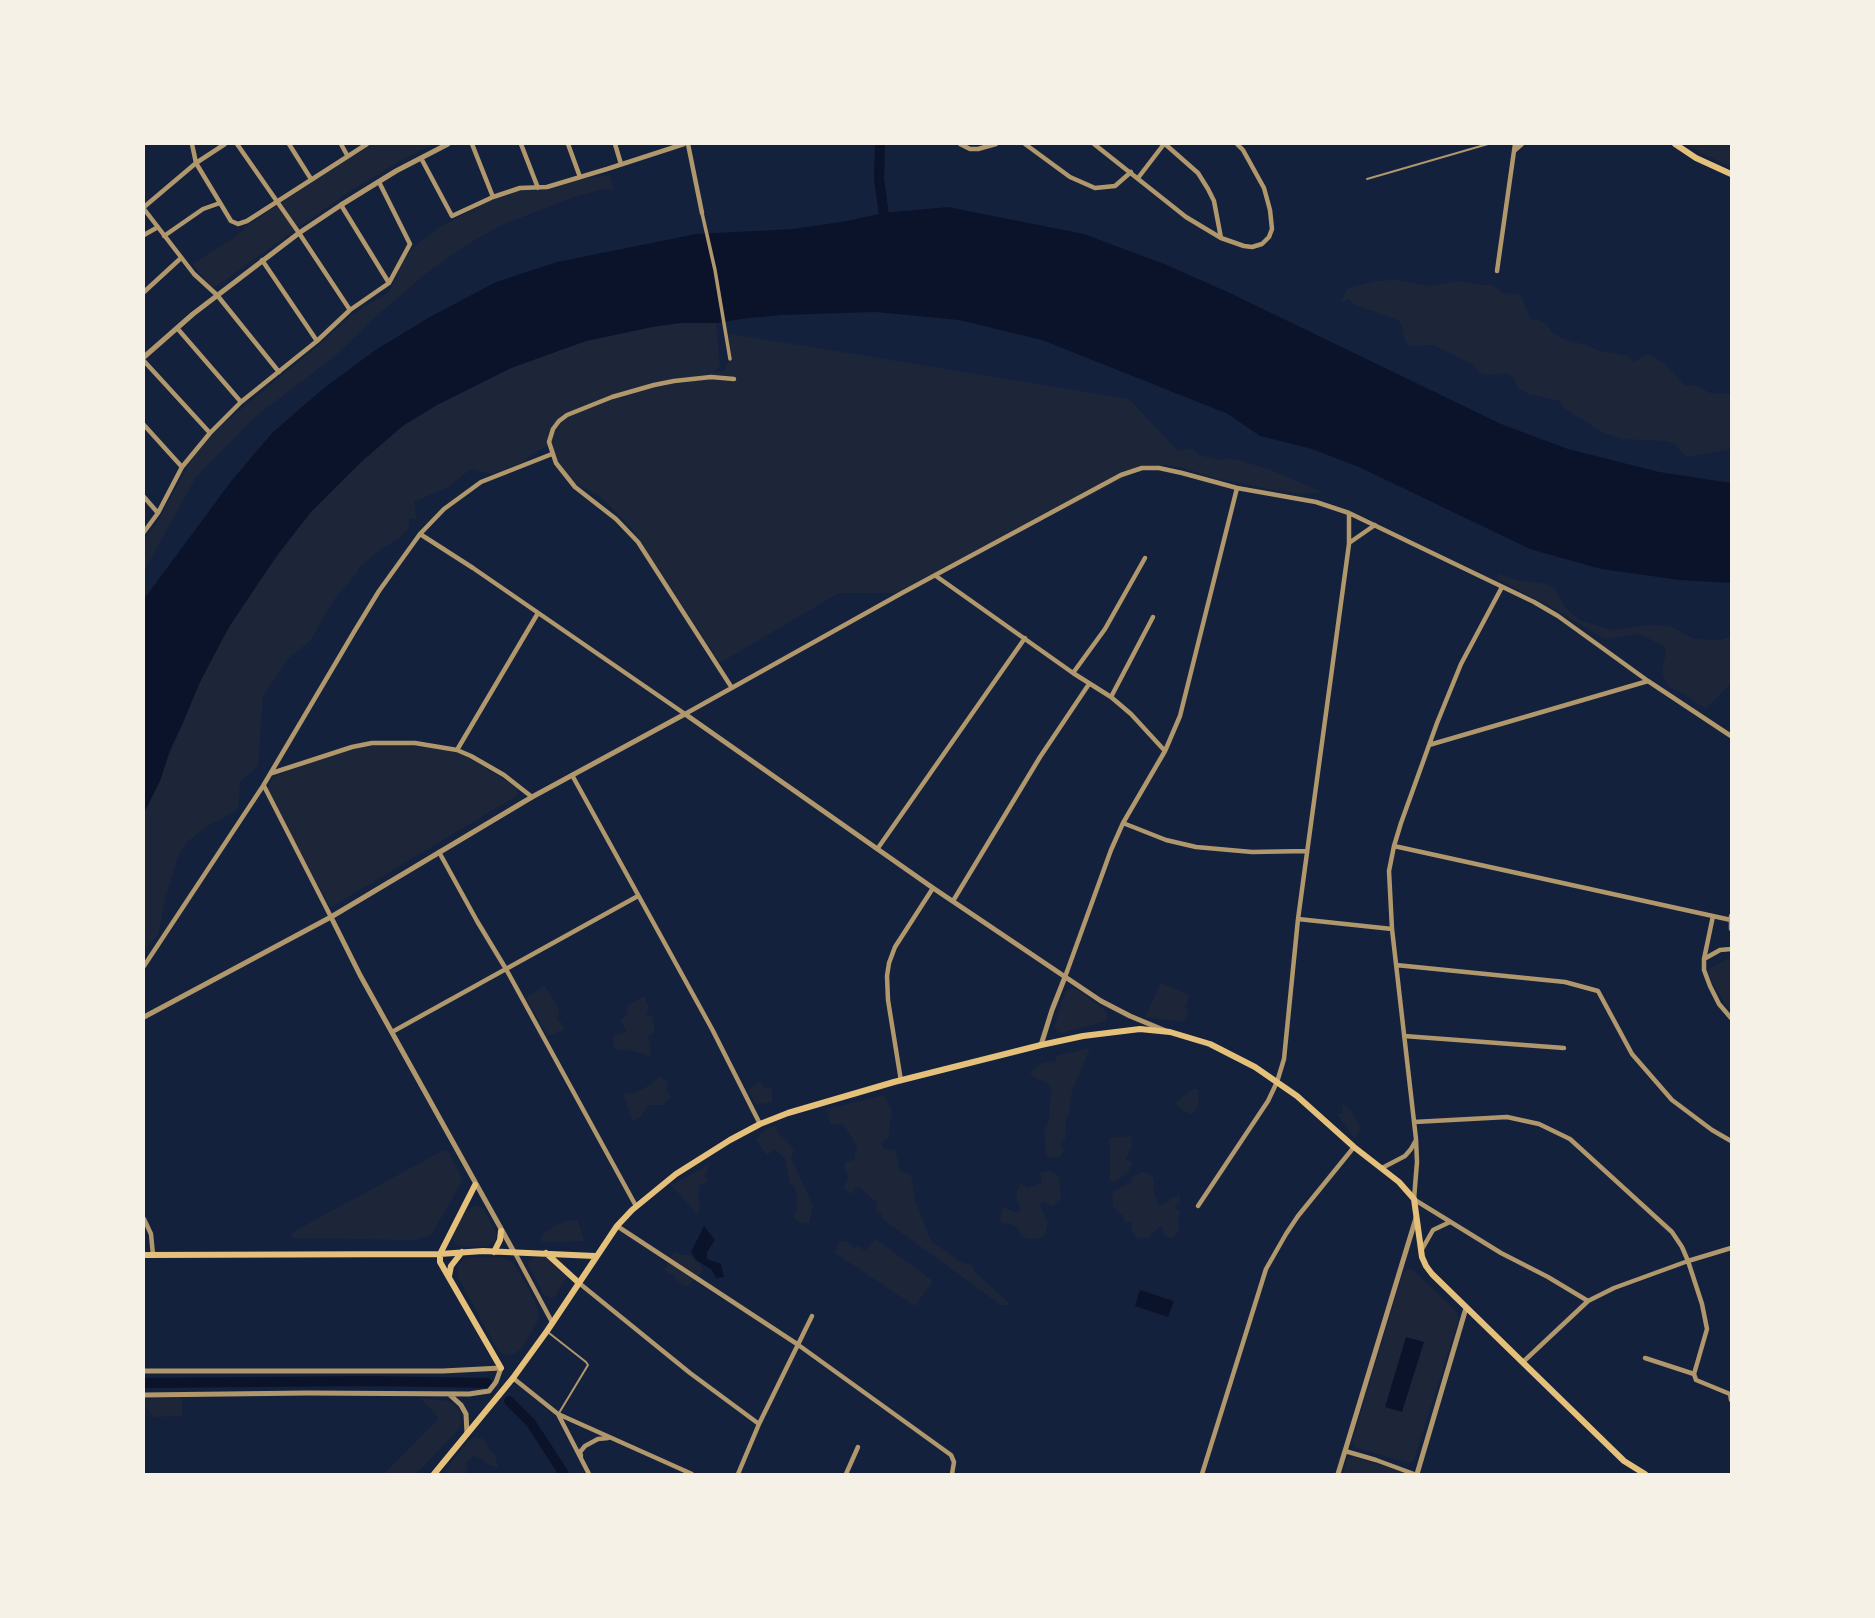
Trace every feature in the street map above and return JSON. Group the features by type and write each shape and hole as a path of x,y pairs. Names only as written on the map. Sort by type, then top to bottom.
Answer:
{"main road":[{"path":"1675,144 1696,158 1731,174"},
{"path":"434,1475 513,1378 617,1226 636,1206 676,1174 760,1124 821,1102 1041,1045 1120,1030 1140,1029 1170,1032 1219,1048 1255,1067 1297,1097 1399,1182 1414,1200 1421,1252 1426,1266 1624,1461 1645,1475"},
{"path":"475,1185 440,1254 440,1262 501,1368"},
{"path":"494,1252 501,1231"},
{"path":"449,1276 452,1266 462,1252"},
{"path":"144,1255 514,1252 595,1256"},
{"path":"546,1253 579,1283"}],"street":[{"path":"192,144 196,163 231,220 239,224 368,144"},
{"path":"225,144 196,163 144,208 194,274 217,295 279,372"},
{"path":"237,144 350,310"},
{"path":"289,144 311,179"},
{"path":"341,144 347,155"},
{"path":"210,433 144,359 217,295 299,233 379,181 448,144"},
{"path":"472,144 493,197"},
{"path":"520,144 538,188"},
{"path":"568,144 580,177"},
{"path":"615,144 621,164"},
{"path":"420,157 452,216 520,188 538,188 580,177 686,144 715,270 730,359"},
{"path":"960,144 970,149 978,149 996,144"},
{"path":"1026,144 1070,177 1096,188 1115,186 1131,173"},
{"path":"1094,144 1186,216 1222,239 1252,247 1262,244 1272,229 1264,188 1237,144"},
{"path":"1138,178 1165,144 1198,173 1208,189 1214,201 1222,239"},
{"path":"1497,271 1515,144"},
{"path":"1514,152 1522,144"},
{"path":"144,532 158,513 182,467 210,433 241,402 317,341 350,310 389,283 410,244 379,181"},
{"path":"164,236 203,209 220,203"},
{"path":"341,205 389,283"},
{"path":"144,235 158,227"},
{"path":"144,292 181,258"},
{"path":"262,260 317,341"},
{"path":"177,328 241,402"},
{"path":"732,688 638,542 615,519 575,487 556,463 549,442 552,429 559,421 612,397 654,384 711,377 734,379"},
{"path":"144,425 182,467"},
{"path":"144,966 263,786 366,612 420,534 444,509 481,482 552,454"},
{"path":"144,1017 331,917 532,797 1121,475 1142,468 1158,468 1237,488 1315,502 1349,513 1558,616 1648,681 1731,736"},
{"path":"1041,1045 1111,850 1123,823 1165,751 1180,716 1237,488"},
{"path":"144,497 158,513"},
{"path":"1198,1206 1268,1101 1277,1082 1285,1048 1298,919 1349,544 1349,513"},
{"path":"1349,544 1375,525"},
{"path":"420,534 1101,1001 1170,1032"},
{"path":"1073,673 1105,629 1145,558"},
{"path":"936,576 1111,697 1131,713 1165,751"},
{"path":"1502,587 1461,664 1428,746 1394,846 1389,871 1392,929 1415,1122 1417,1173 1414,1200 1501,1253 1588,1301"},
{"path":"457,750 538,613"},
{"path":"1111,697 1153,617"},
{"path":"878,848 1025,638"},
{"path":"1428,746 1648,681"},
{"path":"953,901 1030,774 1089,684"},
{"path":"271,773 352,747 372,743 415,743 457,750 504,775 532,797"},
{"path":"572,775 712,1030 760,1124"},
{"path":"263,786 392,1032 553,1323"},
{"path":"1123,823 1166,840 1196,847 1252,852 1307,851"},
{"path":"1394,846 1731,918 1731,929"},
{"path":"439,851 636,1206"},
{"path":"901,1081 888,1000 889,963 895,947 933,888"},
{"path":"392,1032 639,896"},
{"path":"1713,916 1704,970 1719,1003 1731,1018"},
{"path":"1298,919 1392,929"},
{"path":"1704,959 1720,950 1731,948"},
{"path":"1396,965 1564,982 1598,991 1632,1054 1671,1100 1712,1130 1731,1140"},
{"path":"1404,1036 1563,1048"},
{"path":"1415,1122 1507,1117 1539,1124 1570,1139 1672,1232 1682,1247 1702,1304 1707,1329 1694,1374 1695,1379 1731,1394"},
{"path":"1382,1168 1405,1156 1416,1139"},
{"path":"1202,1475 1266,1269 1298,1216 1354,1147"},
{"path":"1338,1475 1417,1214"},
{"path":"144,1219 151,1234 153,1255"},
{"path":"1421,1252 1433,1230 1451,1222"},
{"path":"617,1226 797,1344 951,1455 954,1462 952,1475"},
{"path":"1523,1362 1588,1301 1614,1288 1688,1261 1731,1249"},
{"path":"579,1283 690,1373 759,1424"},
{"path":"1345,1451 1415,1475 1466,1308"},
{"path":"738,1475 759,1424 812,1316"},
{"path":"1645,1359 1694,1374"},
{"path":"144,1395 482,1393 493,1386 501,1368"},
{"path":"144,1371 407,1371 501,1368 558,1413 692,1475"},
{"path":"489,1370 493,1386"},
{"path":"450,1395 466,1414 467,1436"},
{"path":"558,1413 589,1475"},
{"path":"583,1464 580,1451 584,1446 598,1439 608,1438"},
{"path":"846,1475 858,1447"}],"lane":[{"path":"1367,179 1488,144"},
{"path":"547,1331 588,1365 558,1413"}],"shaded area":[{"path":"373,144 433,144 344,195 217,286 210,285 192,264 237,236 243,229 314,180"},
{"path":"1685,144 1731,144 1731,167 1703,154"},
{"path":"609,175 614,190 603,189 574,197 499,226 465,246 428,272 335,356 256,416 196,477 144,571 144,539 156,524 198,448 353,314 389,292 403,262 421,241 440,227 494,198 524,188 538,192 568,181"},
{"path":"948,207 1084,234 1167,265 1501,424 1568,449 1659,472 1731,483 1731,583 1680,580 1601,569 1530,549 1359,467 1312,449 1260,436 1228,414 1042,340 959,320 875,312 784,315 652,327 586,341 511,368 437,405 404,425 361,462 310,513 278,554 229,627 199,684 170,750 160,781 144,813 144,599 232,480 273,432 324,388 374,351 428,318 496,282 557,262 696,234 793,229 883,213"},
{"path":"1396,280 1428,286 1459,281 1493,285 1504,294 1521,295 1530,319 1546,324 1554,334 1566,340 1600,351 1628,356 1634,362 1647,354 1666,365 1684,385 1697,386 1710,393 1731,394 1731,449 1686,457 1675,444 1622,439 1602,432 1564,408 1560,401 1528,394 1518,388 1513,377 1506,373 1482,374 1471,364 1434,345 1410,346 1404,339 1398,320 1353,304 1349,299 1340,303 1351,287"},
{"path":"680,323 716,323 720,367 713,372 724,371 730,359 725,333 1129,399 1178,451 1191,448 1199,455 1220,460 1239,460 1271,470 1324,493 1299,494 1268,489 1218,479 1180,467 1161,465 1140,470 902,593 839,593 720,663 630,526 598,495 573,482 553,455 552,445 536,452 505,477 471,469 448,487 414,502 417,519 410,518 408,529 398,539 359,567 336,597 310,641 288,659 263,696 258,766 240,782 237,810 206,827 187,842 178,856 158,935 144,949 144,813 199,684 229,627 310,513 384,441 437,405 511,368 586,341"},
{"path":"1499,574 1517,580 1547,584 1556,590 1563,605 1580,620 1611,630 1651,625 1670,626 1695,639 1720,640 1731,637 1731,683 1706,709 1669,687 1663,676 1666,653 1664,646 1639,634 1604,639 1555,609 1497,579"},
{"path":"383,744 428,746 462,754 513,785 517,788 518,795 330,906 272,798 268,789 270,782 273,777 325,757"},
{"path":"1731,957 1731,1012 1708,973 1709,969"},
{"path":"1161,983 1190,995 1185,1007 1188,1013 1183,1022 1145,1017"},
{"path":"545,985 560,1014 556,1019 562,1023 565,1030 548,1036 526,998"},
{"path":"1069,989 1076,989 1106,1011 1106,1021 1062,1033 1057,1031 1055,1023 1065,993"},
{"path":"644,996 649,1007 646,1015 652,1016 654,1024 654,1033 648,1036 650,1056 614,1049 613,1036 627,1032 620,1020 627,1014 627,1006"},
{"path":"1090,1048 1072,1091 1065,1139 1060,1144 1064,1150 1060,1157 1049,1157 1046,1153 1045,1130 1049,1119 1051,1088 1030,1074 1042,1063 1056,1061 1056,1056"},
{"path":"660,1076 667,1082 667,1091 671,1097 663,1105 648,1105 633,1122 623,1093 633,1094"},
{"path":"760,1081 764,1089 772,1087 772,1102 756,1105 748,1090"},
{"path":"1195,1088 1198,1090 1199,1103 1193,1114 1185,1112 1175,1104"},
{"path":"884,1095 892,1111 889,1138 881,1143 885,1150 895,1149 900,1170 911,1175 915,1200 931,1241 964,1264 970,1263 976,1273 1010,1305 1001,1305 884,1220 882,1214 876,1211 877,1203 858,1186 850,1194 843,1187 849,1178 844,1168 845,1162 854,1160 857,1146 843,1124 831,1125 827,1109"},
{"path":"1342,1104 1352,1111 1360,1128 1355,1139 1337,1114 1343,1113"},
{"path":"776,1126 779,1134 794,1150 791,1158 813,1206 809,1224 798,1222 793,1217 797,1210 797,1195 790,1183 785,1159 775,1149 767,1155 756,1140 765,1129"},
{"path":"1131,1136 1132,1145 1126,1159 1132,1162 1129,1171 1117,1181 1110,1181 1110,1138"},
{"path":"442,1151 448,1151 463,1180 431,1235 413,1240 292,1238 291,1233"},
{"path":"711,1161 705,1175 708,1182 700,1184 698,1215 671,1185 702,1169"},
{"path":"1051,1171 1059,1176 1061,1198 1053,1206 1044,1202 1039,1204 1048,1222 1045,1234 1041,1238 1029,1239 1021,1236 1017,1227 1002,1223 1000,1218 1003,1207 1015,1212 1021,1211 1016,1197 1021,1184 1028,1188 1042,1182 1040,1172"},
{"path":"1143,1172 1151,1175 1154,1180 1153,1188 1158,1205 1180,1195 1180,1203 1175,1207 1180,1212 1179,1231 1173,1238 1164,1236 1160,1226 1148,1238 1138,1238 1131,1230 1133,1222 1125,1223 1123,1216 1113,1207 1112,1192 1132,1182 1132,1177"},
{"path":"476,1205 483,1208 496,1232 496,1240 488,1246 457,1245 452,1234 466,1210"},
{"path":"578,1220 584,1241 542,1242 542,1235 556,1225"},
{"path":"704,1226 715,1240 707,1252 707,1259 721,1264 724,1277 716,1278 712,1270 696,1260 691,1252"},
{"path":"876,1239 933,1281 915,1306 835,1253 839,1242 846,1241 854,1248 859,1246 865,1251"},
{"path":"675,1252 689,1255 702,1267 703,1272 686,1287 675,1279 675,1274 669,1275 664,1269 668,1265 666,1261"},
{"path":"544,1256 567,1277 553,1298 544,1295 527,1263 533,1258"},
{"path":"468,1258 502,1258 513,1262 535,1301 539,1314 537,1323 520,1350 514,1354 505,1355 498,1351 458,1277 458,1265"},
{"path":"1408,1269 1414,1271 1456,1311 1459,1318 1414,1460 1409,1463 1354,1447 1352,1442 1403,1273"},
{"path":"1140,1290 1174,1301 1168,1317 1135,1306"},
{"path":"1406,1337 1424,1342 1402,1412 1385,1407"},
{"path":"182,1398 182,1416 153,1417 147,1409 145,1399"},
{"path":"420,1398 453,1404 461,1415 460,1428 416,1474 384,1474 439,1418"},
{"path":"477,1437 485,1440 490,1451 497,1457 495,1462 498,1467 489,1465 474,1455 465,1464 468,1467 465,1471 471,1474 443,1474 462,1448"},
{"path":"1352,1456 1408,1474 1343,1474 1347,1459"}],"waterway":[{"path":"880,144 879,178 885,223"},
{"path":"144,1383 487,1383"},
{"path":"509,1401 531,1423 564,1474"}]}
